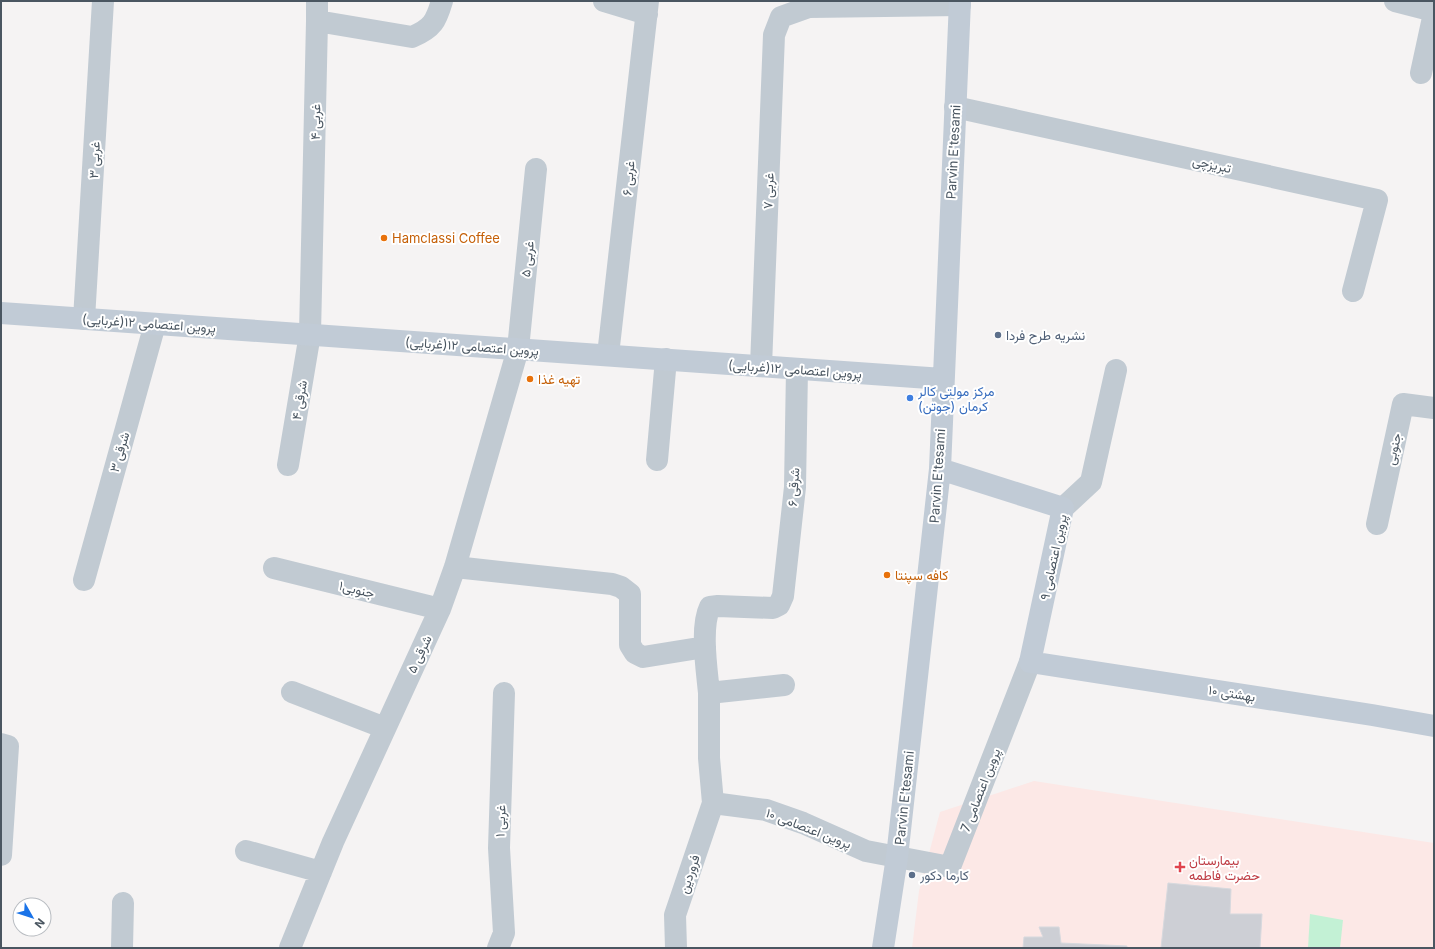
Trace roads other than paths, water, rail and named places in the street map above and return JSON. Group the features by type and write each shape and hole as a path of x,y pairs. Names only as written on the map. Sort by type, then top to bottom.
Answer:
{"street":[{"name":"غربی ۳","path":"84,319 103,1"},
{"name":"غربی ۴","path":"310,334 317,11 412,37 425,31 436,18 442,1"},
{"path":"604,1 647,8"},
{"path":"1395,1 1434,12 1421,73"},
{"name":"غربی ۷","path":"761,366 774,35 781,17 809,7 960,3"},
{"name":"Parvin E'tesami","path":"883,948 897,857 940,469 960,3"},
{"name":"غربی ۶","path":"608,355 647,8"},
{"name":"تبریزچی","path":"955,107 1377,200 1353,291"},
{"name":"غربی ۵","path":"518,349 536,169"},
{"name":"پروین اعتصامی ۱۲(غربایی)","path":"1,313 943,379"},
{"name":"شرقی ۳","path":"84,580 155,324"},
{"name":"شرقی ۴","path":"288,465 310,334"},
{"name":"شرقی ۵","path":"290,948 333,842 440,610 455,567 518,349"},
{"path":"657,460 666,360"},
{"name":"شرقی ۶","path":"705,647 706,614 710,607 773,608 779,604 783,596 794,487 797,369"},
{"path":"1063,508 1091,482 1116,370"},
{"name":"جنوبی","path":"1376,524 1403,404 1434,408"},
{"name":"پروین اعتصامی ۹","path":"940,469 1063,508 1030,662"},
{"path":"455,567 612,584 621,587 630,594 630,645 635,653 643,657 705,647 709,693 708,758 713,803"},
{"name":"جنوبی۱","path":"274,568 440,610"},
{"name":"پروین اعتصامی 7","path":"897,857 950,867 1030,662"},
{"name":"بهشتی ۱۰","path":"1030,662 1434,726"},
{"path":"709,693 784,685"},
{"path":"292,692 385,728"},
{"name":"غربی ۱","path":"498,948 504,933 499,848 504,693"},
{"path":"1,856 4,745"},
{"name":"پروین اعتصامی ۱۰","path":"713,803 766,810 803,823 866,851 897,857"},
{"name":"فروردین","path":"676,948 675,915 713,803"},
{"path":"246,851 321,872"},
{"path":"122,948 123,903"}],"place":[{"name":"Hamclassi Coffee","path":"384,238"},
{"name":"نشریه طرح فردا","path":"998,335"},
{"name":"تهیه غذا","path":"530,379"},
{"name":"مرکز مولتی کالر کرمان (جوتن)","path":"910,398"},
{"name":"کافه سپنتا","path":"887,575"},
{"name":"بیمارستان حضرت فاطمه","path":"1180,867"},
{"name":"کارما دکور","path":"912,875"}]}
